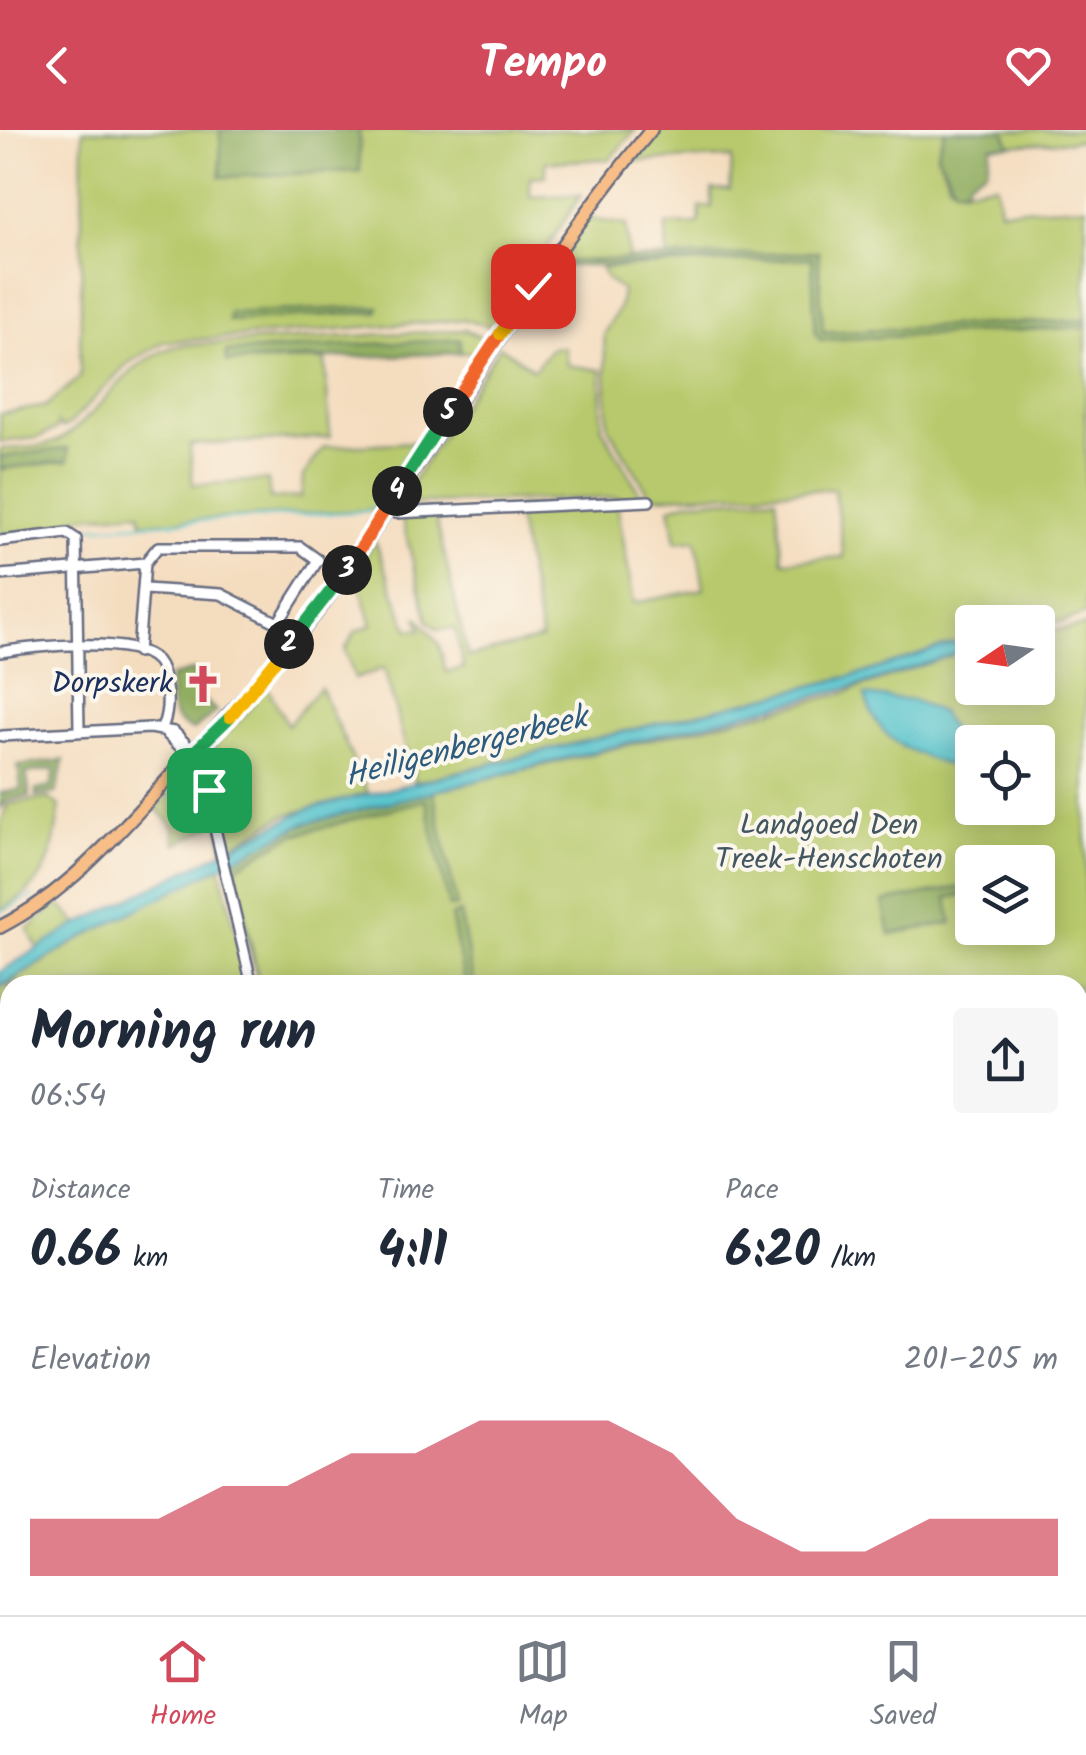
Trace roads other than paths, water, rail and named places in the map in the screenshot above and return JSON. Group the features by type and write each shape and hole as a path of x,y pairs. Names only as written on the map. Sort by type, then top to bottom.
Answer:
{"main road":[{"path":"0,927 56,891 238,708 345,574 585,212 650,130"}],"street":[{"path":"387,508 396,514 649,501"},
{"path":"0,541 69,534 77,542 79,730"},
{"path":"138,652 145,564 158,547 300,547 317,557 318,566 278,624 221,594 145,590"},
{"path":"0,575 145,564"},
{"path":"0,652 78,646 138,652 156,660 163,673 168,709 161,730"},
{"path":"1,737 79,730 174,732 210,769 220,852 250,975"}],"water":[{"path":"955,643 955,654 868,683 303,824 78,940 20,975 0,975 71,928 308,809 864,673"},
{"path":"865,695 915,701 940,712 955,735 955,766 928,758 893,740 870,709"}],"waterway":[{"path":"72,528 370,511 413,444"},
{"path":"0,536 38,532"},
{"path":"0,912 32,896"}],"place":[{"name":"Dorpskerk","path":"203,684"}],"water label":[{"name":"Heiligenbergerbeek","path":"466,748"}],"park label":[{"name":"Landgoed Den Treek-Henschoten","path":"829,843"}]}
